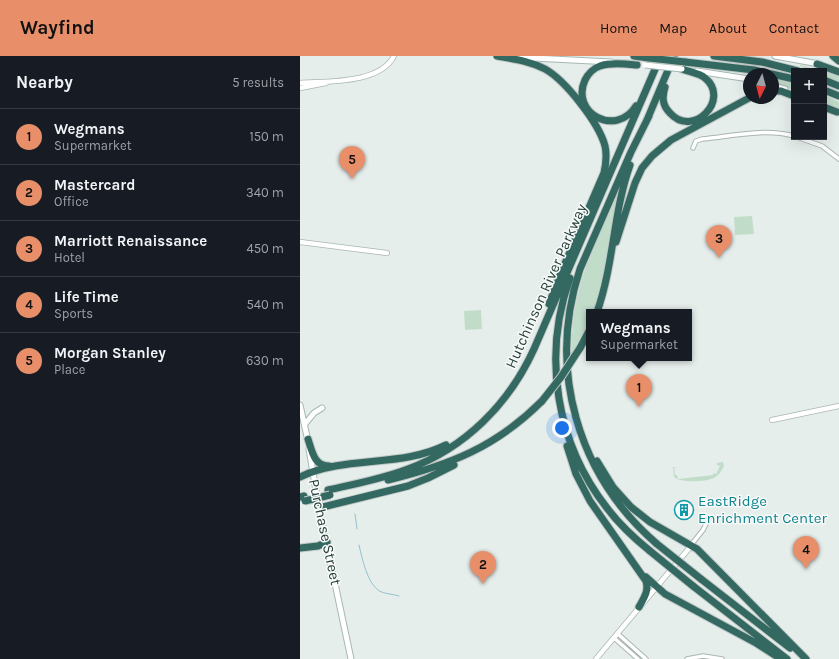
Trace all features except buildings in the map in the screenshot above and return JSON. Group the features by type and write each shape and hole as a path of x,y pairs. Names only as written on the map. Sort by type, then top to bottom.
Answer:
{"highway":[{"path":"498,56 533,64 549,72 560,80 570,91 597,129 606,152 604,173 557,282 534,349"},
{"path":"634,56 754,70 791,78"},
{"name":"Hutchinson River Parkway","path":"329,492 418,465 446,451 476,429 510,392 534,349 661,56"},
{"path":"598,309 609,265 619,206 625,181 649,116 674,56"},
{"path":"714,56 762,62 791,69"},
{"path":"834,56 839,61"},
{"path":"637,64 606,64 598,66 592,71 586,77 583,87 582,97 586,107 594,116 601,120 621,120 634,110 648,85"},
{"path":"671,64 663,94 664,105 669,113 676,118 684,121 693,121 702,117 710,109 713,98 712,90 709,83 704,78 682,70"},
{"path":"817,64 839,70"},
{"path":"827,81 839,86"},
{"path":"779,91 791,93"},
{"path":"827,91 839,96"},
{"path":"609,265 634,185 642,168 650,158 671,140 743,101"},
{"path":"827,108 838,113"},
{"path":"649,116 631,152 586,254 576,281 570,312 567,340 567,365 571,396 582,438 601,478 626,514 657,544 784,643 802,659"},
{"path":"588,225 565,291 559,318 556,363 560,407 566,443 580,483 595,510 628,555 646,583 646,595 639,607"},
{"name":"Hutchinson River Parkway","path":"302,499 441,466 470,454 518,423 542,401 561,378 586,337"},
{"path":"571,396 584,434 593,454 605,475 618,493 631,507 645,518 702,554 806,659"},
{"path":"560,407 570,443 589,483 620,523 650,551 787,659"},
{"path":"308,439 313,455 319,463 325,466 343,465 423,454 445,446 476,429"},
{"path":"319,508 419,482 471,456 492,441"},
{"path":"300,477 313,472 343,465"},
{"path":"300,548 318,546 327,542"},
{"path":"628,555 650,581 665,594 760,644 781,659"}],"main road":[{"path":"498,56 580,59 637,64 728,75 743,79"},
{"path":"775,56 817,64"},
{"path":"779,88 791,93"},
{"name":"Purchase Street","path":"300,405 308,439 319,508 351,659"},
{"path":"305,424 313,414 322,408"}],"street":[{"path":"300,83 360,78 374,74 394,56"},
{"path":"300,88 340,80"},
{"path":"692,148 696,141 702,139 774,132 791,136"},
{"path":"804,140 822,146 839,159"},
{"path":"300,241 310,244 388,252"},
{"path":"772,420 839,406"},
{"path":"596,659 691,546 703,530 709,518"},
{"path":"616,636 638,659"},
{"path":"616,636 646,659"},
{"path":"687,659 704,656 722,659"}],"green space":[{"path":"800,65 810,68 804,68"},
{"path":"827,73 839,76 839,82 827,77"},
{"path":"779,80 791,83 791,89 779,84"},
{"path":"827,96 839,102 839,109 827,103"},
{"path":"622,179 599,296 595,309 586,309 586,329 571,358 572,330 576,303 596,240"},
{"path":"752,216 754,234 735,235 734,217"},
{"path":"481,310 482,329 465,330 464,311"},
{"path":"723,462 724,466 714,478 699,481 687,481 677,479 674,477 673,467 677,467 674,468 675,475 677,475 678,479 713,475 713,473 716,474 720,466 717,465 717,463"}],"waterway":[{"path":"355,514 357,529"},
{"path":"359,545 368,576 374,586 378,590 399,596"}],"place":[{"name":"Morgan Stanley","path":"352,179"},
{"name":"Marriott Renaissance","path":"719,258"},
{"name":"Wegmans","path":"639,407"},
{"name":"EastRidge Enrichment Center","path":"684,510"},
{"name":"Life Time","path":"806,569"},
{"name":"Mastercard","path":"483,584"}]}
